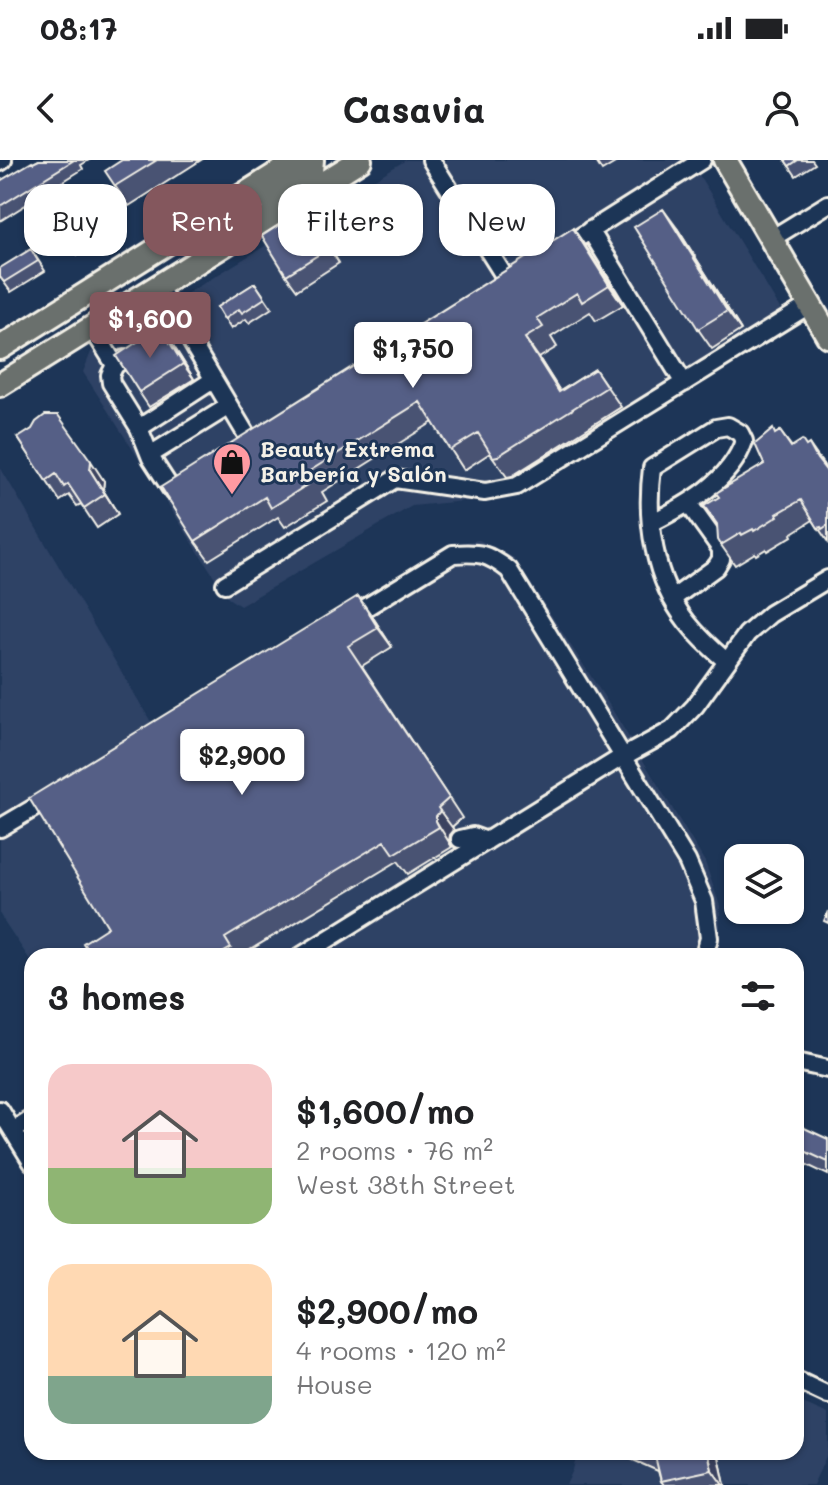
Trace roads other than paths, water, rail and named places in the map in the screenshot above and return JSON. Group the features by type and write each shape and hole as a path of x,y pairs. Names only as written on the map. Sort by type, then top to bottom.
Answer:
{"main road":[{"path":"261,184 299,160"},
{"path":"262,211 272,198 311,171 312,160"},
{"path":"262,221 360,160"},
{"path":"725,160 828,336"},
{"path":"3,348 147,256"},
{"path":"158,286 156,270 169,256"},
{"path":"0,385 206,256"}],"street":[{"path":"431,160 508,282"},
{"path":"547,257 702,160"},
{"path":"771,239 828,204"},
{"path":"590,230 684,383"},
{"path":"158,286 174,327 213,380 251,444"},
{"path":"225,584 395,479 485,492 517,486 809,305"},
{"path":"92,328 115,365"},
{"path":"141,348 115,365 110,375 111,383 139,428 150,455 176,490"},
{"path":"139,428 213,380"},
{"path":"150,455 229,406"},
{"path":"651,523 688,503 725,474 740,455 744,441 740,433 728,426 716,428 652,468 649,487 651,523 652,539 672,599 685,620 726,661"},
{"path":"672,599 716,567 721,559 721,549 688,503"},
{"path":"330,629 453,554 473,553 493,558 509,570 687,861 704,901 709,938 706,948"},
{"path":"313,948 426,871 487,841 672,730 695,706 738,643 755,626 828,579"},
{"path":"0,828 64,790"},
{"path":"460,839 473,836 487,841"},
{"path":"804,1064 828,1069"},
{"path":"0,1110 24,1149"},
{"path":"13,1131 24,1124"},
{"path":"804,1384 828,1395"}],"place":[{"name":"Beauty Extrema Barbería y Salón","path":"232,496"}]}
